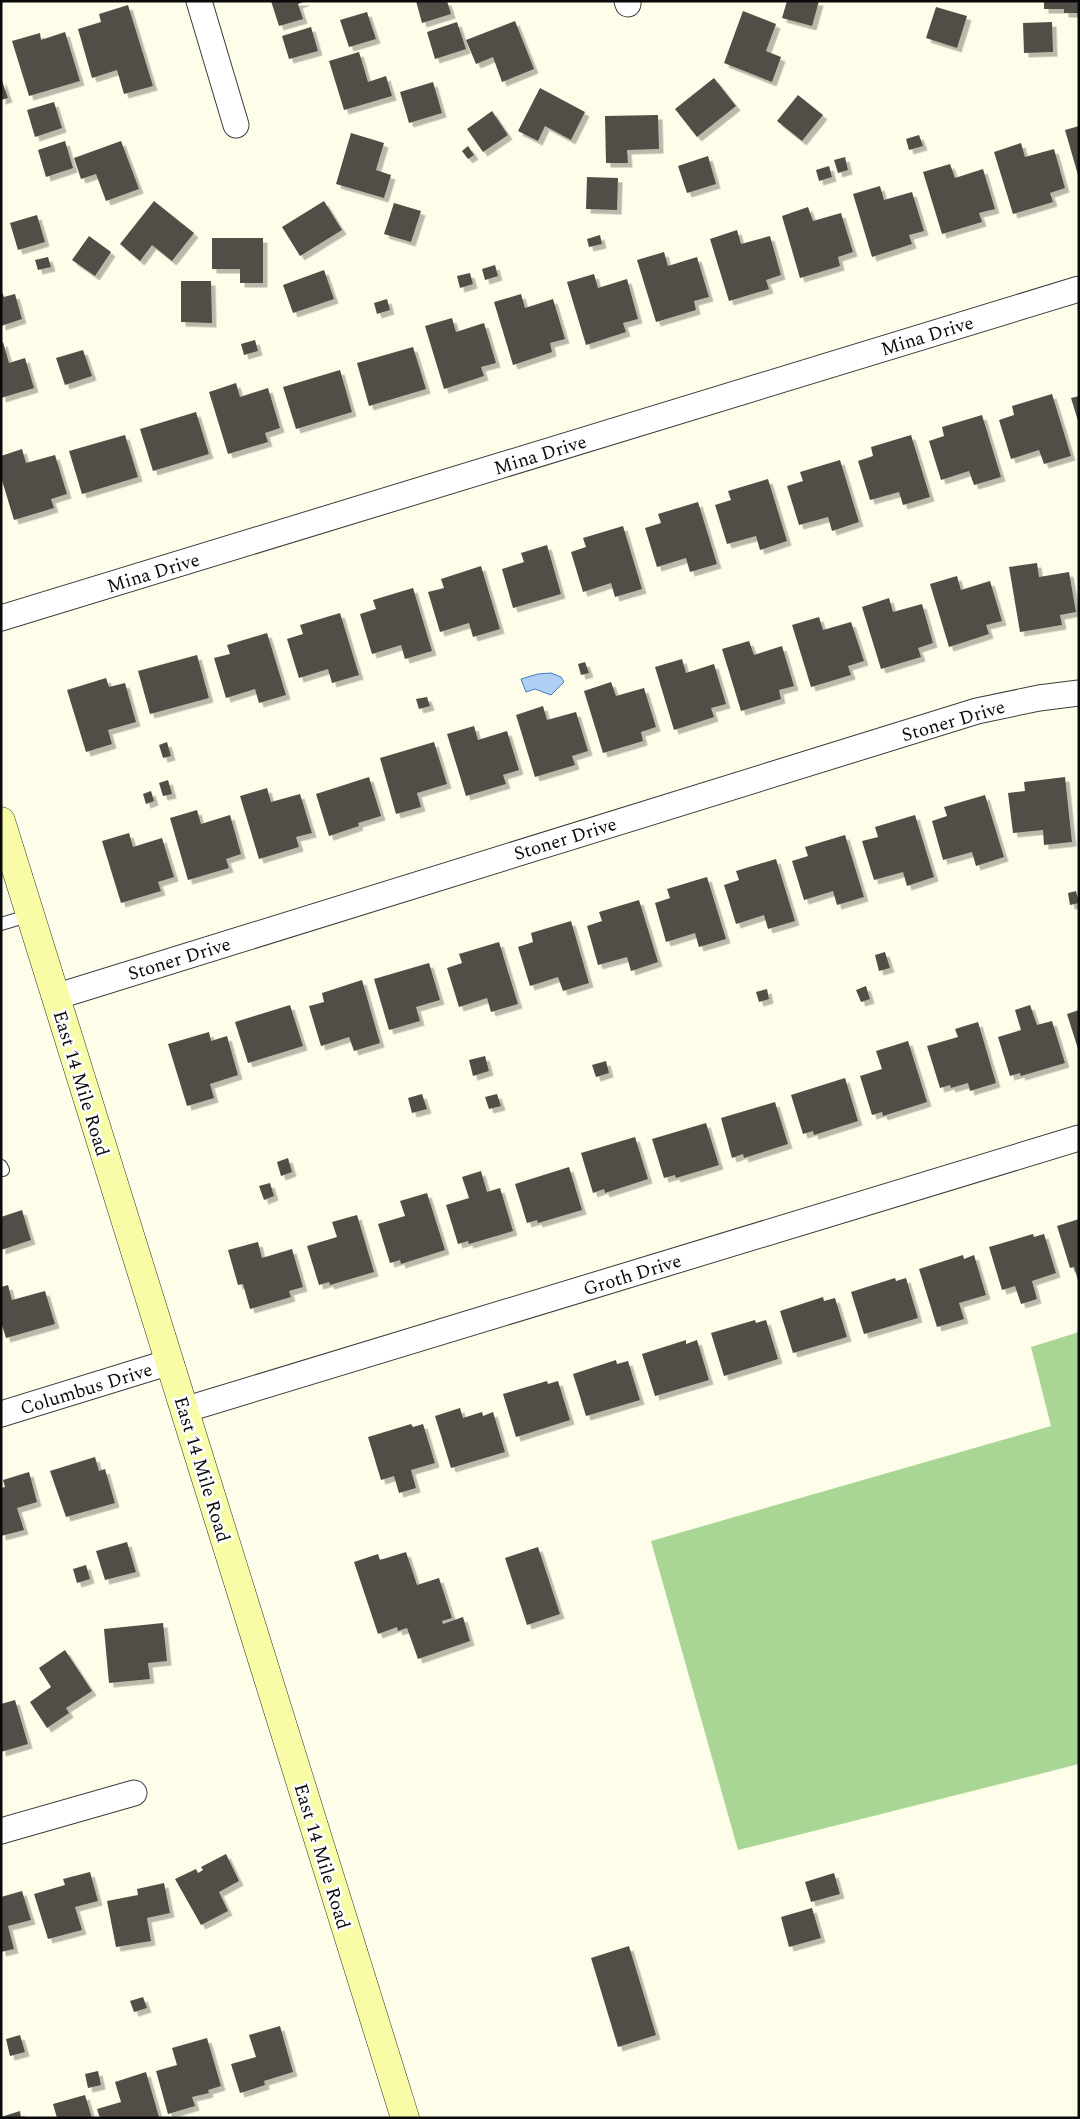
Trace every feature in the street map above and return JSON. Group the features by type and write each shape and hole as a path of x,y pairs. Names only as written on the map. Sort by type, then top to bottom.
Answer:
{"main road":[{"name":"East 14 Mile Road","path":"1,820 406,2118"}],"street":[{"path":"199,1 236,125"},
{"name":"Mina Drive","path":"1,618 1079,289"},
{"name":"Stoner Drive","path":"55,997 977,711 1039,698 1079,693"},
{"name":"Groth Drive","path":"184,1410 1079,1138"},
{"name":"Columbus Drive","path":"1,1414 170,1362"},
{"path":"1,1831 134,1793"}],"lane":[{"path":"1,924 30,915"}],"green space":[{"path":"1079,1332 1079,1764 738,1850 651,1541 1051,1426 1031,1347"}],"water":[{"path":"551,673 561,677 564,682 551,695 535,689 526,692 521,679 538,674"}],"building":[{"path":"271,1 306,1 298,4 303,19 279,26"},
{"path":"416,1 447,1 451,14 422,23"},
{"path":"787,1 819,1 812,26 782,18"},
{"path":"1044,1 1079,1 1079,13 1064,13 1064,9 1044,9"},
{"path":"128,5 153,86 124,94 117,70 92,78 78,29 101,22 99,14"},
{"path":"936,7 967,16 957,48 926,38"},
{"path":"743,11 776,24 766,51 781,57 772,82 724,63"},
{"path":"367,12 376,39 349,47 340,20"},
{"path":"515,21 534,69 502,82 493,57 476,64 466,40"},
{"path":"457,22 466,49 435,59 427,32"},
{"path":"1052,22 1053,52 1024,53 1023,23"},
{"path":"311,27 318,51 289,59 282,36"},
{"path":"65,32 80,81 29,96 12,41 40,33 41,40"},
{"path":"359,52 368,82 386,76 392,96 344,110 329,61"},
{"path":"1,78 8,98 1,100"},
{"path":"714,78 736,106 697,137 675,109"},
{"path":"433,82 442,113 409,123 400,92"},
{"path":"540,88 585,112 571,140 545,126 538,141 518,131"},
{"path":"798,95 823,115 802,141 777,121"},
{"path":"54,102 62,128 35,137 27,110"},
{"path":"492,111 508,135 483,152 467,129"},
{"path":"658,115 659,149 627,150 628,163 606,163 605,116"},
{"path":"1079,126 1079,175 1078,175 1065,130"},
{"path":"351,133 384,143 376,170 391,175 384,198 336,184"},
{"path":"919,135 923,146 909,150 906,139"},
{"path":"65,141 73,168 46,177 38,150"},
{"path":"121,141 139,189 106,201 96,174 81,179 74,158"},
{"path":"1021,143 1025,157 1054,149 1065,188 1050,193 1053,202 1013,214 994,152"},
{"path":"468,146 474,155 468,159 462,151"},
{"path":"708,156 716,184 687,193 678,166"},
{"path":"845,157 848,170 838,173 834,160"},
{"path":"950,164 955,178 983,169 995,209 979,213 982,222 942,234 923,172"},
{"path":"829,166 832,177 819,181 816,170"},
{"path":"587,177 618,178 617,210 586,209"},
{"path":"880,186 884,200 912,192 924,231 909,235 912,244 872,257 853,194"},
{"path":"154,201 194,233 172,261 152,245 140,261 120,244"},
{"path":"324,201 342,230 300,256 282,227"},
{"path":"394,203 421,211 411,242 384,234"},
{"path":"808,207 813,221 841,213 853,252 838,257 840,266 800,278 782,216"},
{"path":"37,215 45,242 18,250 10,223"},
{"path":"737,230 741,244 770,236 781,275 766,280 769,289 729,301 710,239"},
{"path":"600,235 602,244 589,247 587,239"},
{"path":"89,236 111,252 95,276 72,260"},
{"path":"212,238 263,238 263,283 240,283 240,269 212,269"},
{"path":"664,252 668,266 697,257 709,297 694,301 696,310 656,322 637,260"},
{"path":"48,257 51,267 38,270 35,260"},
{"path":"495,265 498,276 485,280 482,269"},
{"path":"324,270 334,299 293,313 283,285"},
{"path":"470,273 473,284 460,288 457,276"},
{"path":"594,274 598,288 627,279 638,319 623,323 626,332 586,345 567,282"},
{"path":"181,281 211,281 212,323 181,322"},
{"path":"1,290 4,297 15,294 22,319 1,326"},
{"path":"521,294 525,308 553,299 565,339 550,343 552,352 513,365 494,302"},
{"path":"387,299 390,310 377,314 374,303"},
{"path":"452,318 456,332 484,323 496,363 481,367 484,376 444,389 425,326"},
{"path":"255,340 258,351 244,355 241,344"},
{"path":"1,342 3,342 9,363 25,358 34,388 1,398"},
{"path":"413,347 426,389 369,406 357,363"},
{"path":"83,350 92,376 65,385 56,358"},
{"path":"340,370 352,412 296,429 283,387"},
{"path":"236,383 240,397 268,388 280,428 265,433 268,442 228,454 209,392"},
{"path":"1052,394 1071,456 1044,464 1039,450 1011,459 999,420 1014,415 1012,406"},
{"path":"1079,396 1079,421 1078,421 1071,398"},
{"path":"196,412 209,454 153,471 140,429"},
{"path":"982,415 1001,477 974,485 969,471 941,480 929,441 944,436 942,427"},
{"path":"125,435 138,477 82,494 69,451"},
{"path":"911,435 930,497 903,505 899,492 870,500 858,461 873,456 871,447"},
{"path":"22,449 26,463 55,455 67,494 51,499 54,508 14,520 1,477 1,456"},
{"path":"840,460 859,522 832,531 828,517 799,525 787,486 803,481 800,472"},
{"path":"768,479 787,541 760,550 756,536 727,544 715,505 731,500 728,491"},
{"path":"698,502 717,564 690,572 686,558 657,567 645,528 661,523 658,514"},
{"path":"623,526 642,589 615,597 611,583 583,592 571,552 586,547 583,538"},
{"path":"547,545 561,594 513,608 502,569 524,562 521,553"},
{"path":"1037,563 1039,577 1069,572 1076,612 1060,615 1062,625 1020,632 1009,567"},
{"path":"481,566 500,629 473,637 469,623 440,632 428,592 444,588 441,579"},
{"path":"957,576 961,590 990,581 1002,621 986,625 989,634 949,647 930,584"},
{"path":"413,588 432,651 405,659 401,645 372,654 360,614 376,609 373,600"},
{"path":"889,598 893,612 922,604 933,643 918,648 921,657 881,669 862,607"},
{"path":"340,613 359,675 332,683 328,669 299,678 287,639 303,634 300,625"},
{"path":"819,617 823,630 851,622 864,661 848,666 851,675 811,687 792,625"},
{"path":"267,633 286,695 259,703 255,689 226,698 214,658 230,654 227,645"},
{"path":"749,641 754,655 782,646 794,686 779,690 781,699 741,711 722,649"},
{"path":"197,655 209,698 150,714 138,671"},
{"path":"682,659 686,673 714,664 726,704 711,708 714,717 674,730 655,667"},
{"path":"585,662 589,673 581,675 578,664"},
{"path":"106,678 109,687 125,683 136,722 108,730 112,744 86,752 67,690"},
{"path":"611,682 616,696 644,688 656,727 641,732 643,741 603,753 584,691"},
{"path":"427,697 430,706 419,709 416,699"},
{"path":"543,706 547,720 576,712 588,751 572,756 575,765 535,777 516,715"},
{"path":"474,726 478,740 507,731 519,770 503,775 506,784 466,796 447,734"},
{"path":"167,742 171,756 163,758 159,745"},
{"path":"434,742 447,784 417,793 421,807 396,814 380,758"},
{"path":"369,777 381,816 358,823 359,826 329,836 316,794"},
{"path":"1065,777 1072,842 1044,845 1043,830 1013,833 1008,793 1025,791 1024,782"},
{"path":"168,780 172,794 163,796 159,783"},
{"path":"267,788 271,802 300,794 312,833 296,837 299,847 259,859 240,796"},
{"path":"151,791 154,801 146,804 143,794"},
{"path":"985,795 1004,857 976,866 972,852 943,860 932,821 947,816 944,807"},
{"path":"197,810 201,824 230,815 241,854 226,859 229,868 188,880 170,818"},
{"path":"915,815 934,877 907,886 903,872 874,880 862,841 878,837 875,827"},
{"path":"129,833 133,847 162,838 174,877 158,882 161,891 121,903 102,841"},
{"path":"845,835 864,897 837,905 833,891 804,900 792,861 808,856 805,847"},
{"path":"776,859 795,921 768,929 764,915 736,924 724,885 739,880 736,871"},
{"path":"707,877 726,939 699,947 695,933 666,942 655,903 670,898 667,889"},
{"path":"1076,891 1079,903 1070,905 1068,893"},
{"path":"639,900 658,962 631,971 627,957 598,965 587,926 602,921 599,912"},
{"path":"571,921 589,983 563,991 558,977 530,986 518,947 533,942 531,933"},
{"path":"499,942 518,1004 491,1012 487,998 459,1007 447,968 462,963 459,954"},
{"path":"885,952 890,968 879,971 875,955"},
{"path":"429,963 440,1000 416,1007 420,1021 389,1030 374,979"},
{"path":"362,980 380,1043 354,1051 349,1037 321,1046 309,1006 324,1002 322,993"},
{"path":"866,986 870,999 861,1002 856,990"},
{"path":"767,989 769,999 759,1002 756,992"},
{"path":"290,1005 303,1046 248,1063 235,1022"},
{"path":"1030,1005 1037,1025 1052,1021 1065,1063 1021,1076 1020,1073 1010,1076 998,1037 1021,1030 1015,1010"},
{"path":"1079,1010 1079,1049 1078,1049 1067,1014"},
{"path":"978,1022 996,1083 970,1091 968,1083 951,1088 950,1085 940,1088 927,1046 958,1037 955,1029"},
{"path":"209,1032 211,1041 227,1036 238,1075 210,1084 214,1098 187,1106 168,1044"},
{"path":"908,1041 927,1102 883,1116 882,1112 872,1115 860,1076 882,1069 876,1051"},
{"path":"485,1056 489,1071 473,1076 469,1060"},
{"path":"606,1061 609,1073 596,1077 592,1065"},
{"path":"845,1078 858,1121 814,1135 813,1131 803,1134 791,1095"},
{"path":"422,1094 427,1109 412,1113 408,1098"},
{"path":"497,1094 501,1106 489,1109 485,1097"},
{"path":"775,1102 788,1144 744,1158 743,1154 732,1158 721,1118"},
{"path":"706,1123 719,1165 676,1178 675,1175 664,1178 652,1139"},
{"path":"635,1137 648,1179 605,1193 604,1189 593,1193 581,1153"},
{"path":"288,1158 292,1172 281,1176 277,1162"},
{"path":"569,1167 582,1210 538,1223 537,1220 527,1223 515,1184"},
{"path":"481,1171 487,1192 500,1188 513,1231 469,1244 468,1241 458,1244 446,1205 469,1198 462,1177"},
{"path":"270,1183 274,1196 264,1200 259,1186"},
{"path":"427,1193 445,1250 401,1264 400,1260 390,1263 378,1224 405,1216 400,1201"},
{"path":"22,1210 31,1240 1,1250 1,1217"},
{"path":"357,1215 374,1272 330,1285 329,1282 319,1285 307,1246 337,1237 332,1222"},
{"path":"1079,1219 1078,1280 1074,1267 1070,1268 1057,1226"},
{"path":"1033,1234 1034,1237 1044,1234 1056,1273 1032,1281 1037,1299 1021,1304 1015,1286 1002,1290 989,1247"},
{"path":"258,1242 262,1258 292,1249 303,1287 289,1291 291,1297 250,1309 243,1284 238,1285 228,1250"},
{"path":"963,1255 964,1259 974,1255 986,1295 959,1303 964,1319 937,1327 919,1269"},
{"path":"895,1278 896,1281 906,1278 918,1318 864,1334 851,1292"},
{"path":"8,1285 12,1300 45,1291 55,1324 6,1338 1,1322 1,1287"},
{"path":"823,1297 824,1301 835,1298 847,1337 793,1353 780,1311"},
{"path":"755,1320 756,1323 766,1320 778,1359 724,1376 711,1333"},
{"path":"686,1340 686,1344 697,1340 709,1380 655,1396 642,1354"},
{"path":"616,1360 617,1364 628,1361 640,1400 586,1416 573,1374"},
{"path":"547,1381 548,1384 558,1381 570,1420 516,1437 503,1394"},
{"path":"460,1408 463,1418 482,1412 483,1416 493,1412 505,1452 451,1468 435,1416"},
{"path":"411,1424 413,1427 423,1424 435,1463 411,1470 416,1488 399,1493 394,1476 381,1480 368,1437"},
{"path":"95,1457 99,1471 105,1469 115,1503 66,1517 50,1471"},
{"path":"29,1472 37,1502 17,1508 24,1530 1,1536 1,1488 5,1487 3,1480"},
{"path":"127,1542 136,1572 105,1580 96,1551"},
{"path":"538,1547 560,1614 527,1625 505,1558"},
{"path":"406,1552 417,1585 439,1578 452,1618 442,1621 443,1624 463,1617 470,1641 418,1659 407,1628 398,1631 397,1627 378,1634 354,1562 378,1554 380,1560"},
{"path":"86,1565 90,1579 77,1583 73,1569"},
{"path":"163,1623 167,1661 148,1663 150,1679 109,1683 104,1629"},
{"path":"65,1650 92,1691 66,1708 69,1713 47,1728 30,1702 51,1687 39,1668"},
{"path":"15,1700 28,1744 1,1752 1,1704"},
{"path":"226,1854 239,1881 219,1892 228,1911 201,1925 175,1879 196,1869 198,1873 203,1870 201,1867"},
{"path":"90,1872 98,1901 75,1907 82,1930 48,1939 34,1894 65,1885 63,1879"},
{"path":"834,1873 840,1894 811,1902 805,1882"},
{"path":"164,1883 170,1913 147,1918 151,1941 116,1947 107,1901 138,1895 137,1889"},
{"path":"22,1891 31,1920 8,1926 14,1949 1,1952 1,1897"},
{"path":"812,1908 821,1938 789,1947 781,1917"},
{"path":"629,1946 656,2035 618,2047 591,1958"},
{"path":"143,1997 147,2008 134,2012 130,2001"},
{"path":"280,2026 293,2072 264,2081 265,2085 240,2093 231,2064 256,2057 249,2035"},
{"path":"20,2035 25,2052 10,2056 6,2039"},
{"path":"207,2038 221,2086 208,2090 209,2093 192,2097 195,2106 168,2114 156,2071 177,2065 172,2048"},
{"path":"98,2071 101,2085 88,2088 85,2074"},
{"path":"146,2072 159,2117 100,2118 97,2109 121,2102 115,2082"},
{"path":"85,2095 92,2118 57,2118 53,2104"},
{"path":"20,2111 21,2118 1,2118 1,2117"}]}
